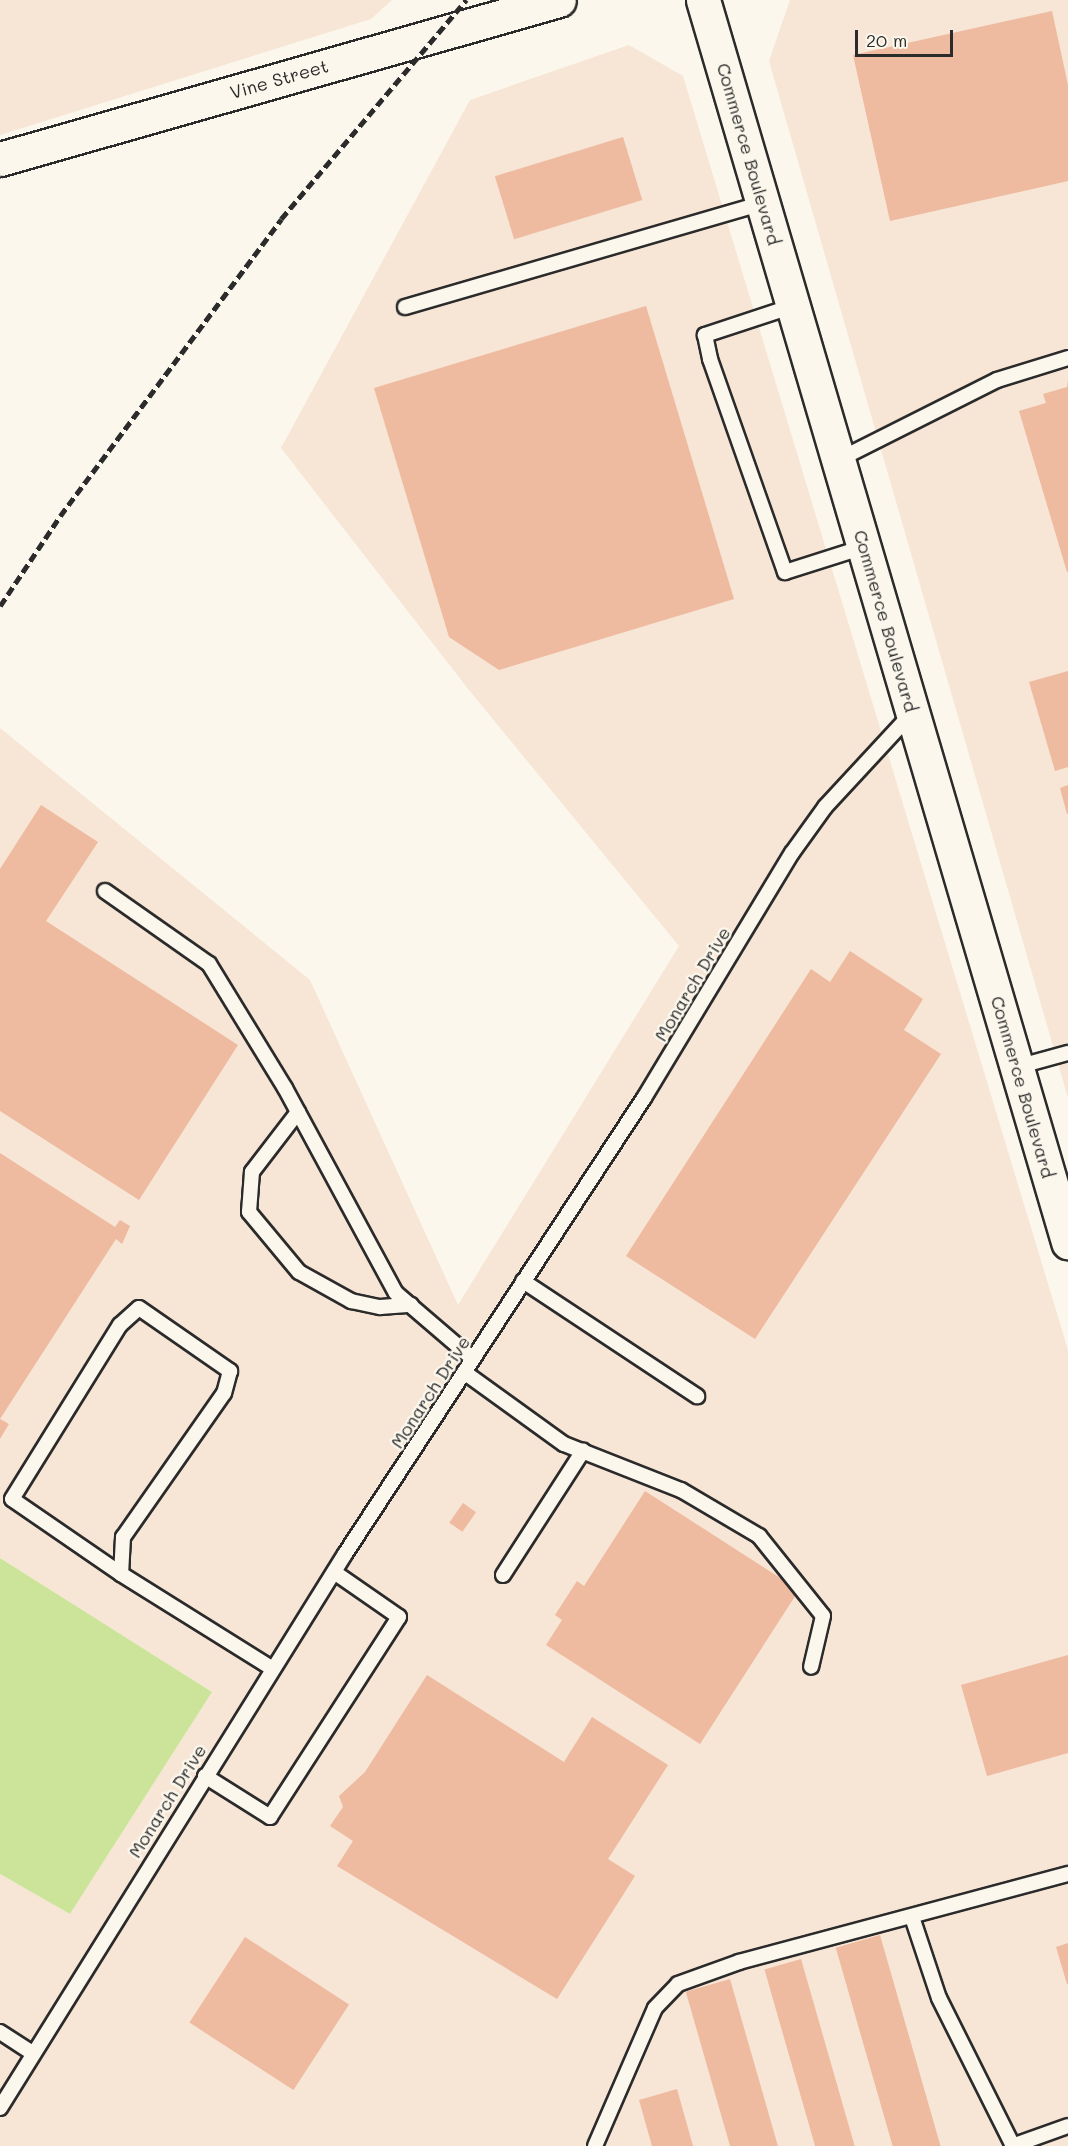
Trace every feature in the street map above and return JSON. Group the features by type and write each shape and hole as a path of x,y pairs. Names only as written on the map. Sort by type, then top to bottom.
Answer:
{"street":[{"name":"Vine Street","path":"0,159 559,0"},
{"name":"Commerce Boulevard","path":"703,0 1068,1242"}],"lane":[{"path":"405,307 763,203"},
{"path":"793,306 705,335 710,359 785,572 864,548"},
{"path":"838,460 970,394 1068,358"},
{"name":"Monarch Drive","path":"0,2108 334,1572 644,1098 792,853 825,807 912,712"},
{"path":"105,891 209,964 298,1112 396,1293 473,1359"},
{"path":"1017,1067 1068,1053"},
{"path":"298,1112 252,1172 249,1212 299,1272 351,1301 380,1307 411,1305"},
{"path":"524,1281 697,1396"},
{"path":"122,1574 123,1537 224,1393 230,1371 139,1308 120,1324 12,1499 122,1574 273,1669"},
{"path":"464,1372 564,1444 681,1490 759,1536 823,1616 811,1666"},
{"path":"503,1575 583,1451"},
{"path":"205,1776 270,1817 399,1617 334,1572"},
{"path":"595,2146 655,2008 678,1984 739,1962 1068,1874"},
{"path":"912,1917 939,1998 1013,2146 1068,2126"},
{"path":"0,2032 33,2053"}],"shaded area":[{"path":"0,0 392,0 371,19 0,135"},
{"path":"790,0 1068,0 1068,1098 769,61"},
{"path":"629,45 683,76 1068,1350 1068,2146 0,2146 0,1874 70,1914 212,1692 0,1558 0,728 310,980 458,1305 679,946 469,690 281,448 470,100"}],"green space":[{"path":"0,1558 212,1692 70,1914 0,1874"}],"building":[{"path":"1052,11 1068,85 1068,181 890,221 853,55"},
{"path":"623,137 642,200 514,239 495,176"},
{"path":"646,306 734,599 499,670 449,637 374,388"},
{"path":"1068,380 1067,572 1019,411 1046,403 1043,394 1067,387"},
{"path":"1068,671 1068,767 1055,771 1029,682"},
{"path":"1068,785 1068,814 1067,814 1060,788"},
{"path":"41,805 98,842 46,921 238,1045 139,1200 0,1111 0,869"},
{"path":"850,951 923,999 904,1030 941,1054 755,1339 626,1256 811,969 830,982"},
{"path":"0,1153 115,1227 120,1220 130,1226 122,1244 116,1239 0,1419"},
{"path":"0,1419 9,1424 0,1439"},
{"path":"645,1491 799,1590 700,1744 546,1645 562,1620 555,1615 577,1581 584,1586"},
{"path":"463,1503 476,1512 462,1532 449,1523"},
{"path":"1068,1655 1068,1753 987,1776 961,1685"},
{"path":"427,1675 564,1762 592,1717 668,1765 608,1859 635,1876 557,1999 337,1866 353,1841 330,1826 343,1807 339,1796 365,1772"},
{"path":"880,1935 941,2146 893,2146 836,1948"},
{"path":"245,1937 349,2005 293,2090 189,2023"},
{"path":"1068,1943 1068,1984 1067,1984 1056,1947"},
{"path":"801,1959 855,2146 815,2146 764,1969"},
{"path":"730,1979 778,2146 730,2146 686,1992"},
{"path":"677,2089 693,2146 652,2146 639,2100"}],"railway":[{"path":"0,606 60,516 281,219 466,0"}]}
